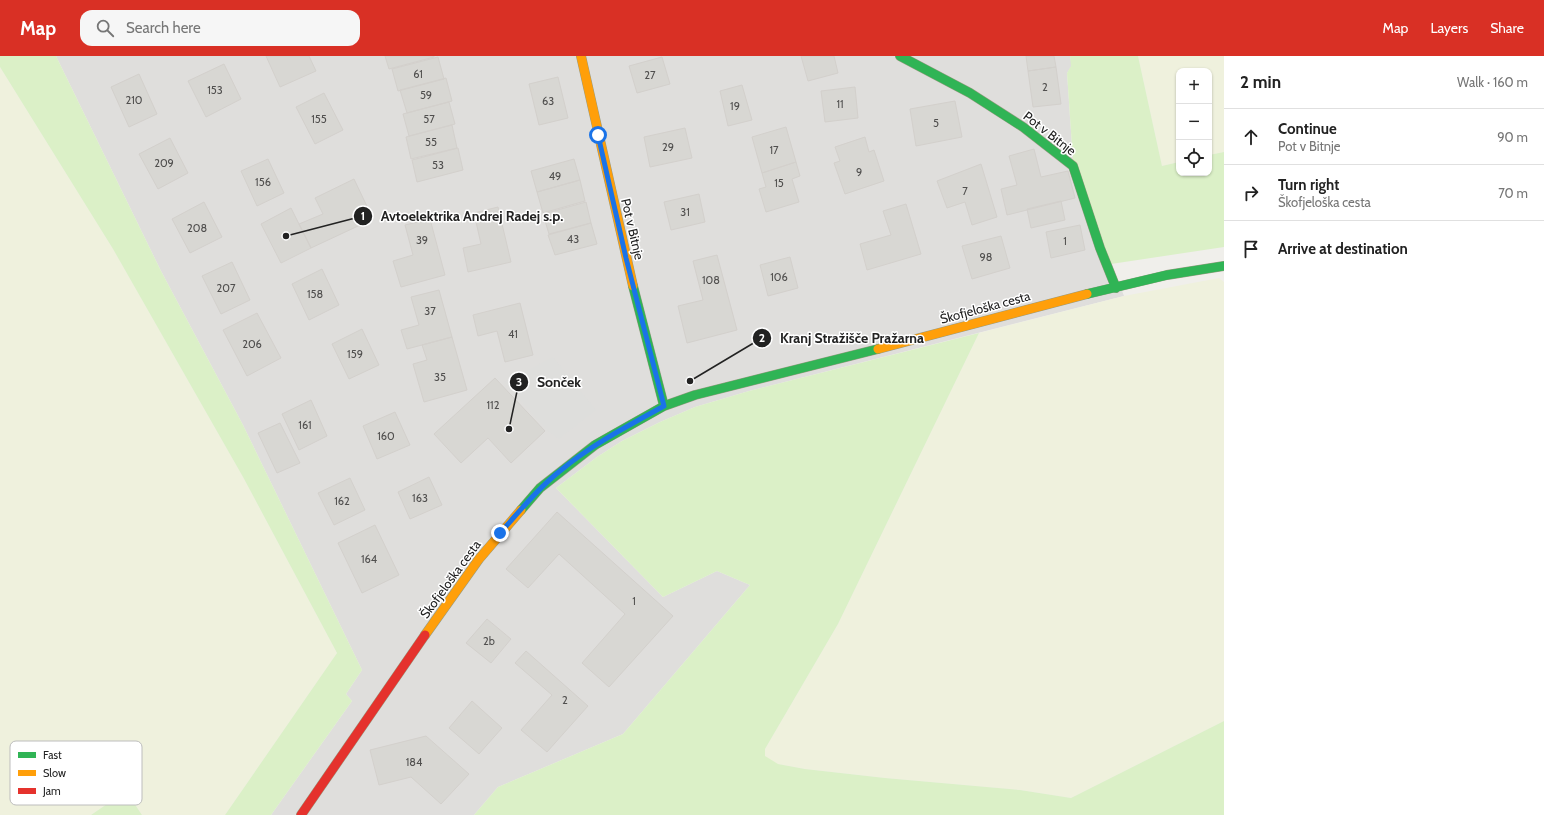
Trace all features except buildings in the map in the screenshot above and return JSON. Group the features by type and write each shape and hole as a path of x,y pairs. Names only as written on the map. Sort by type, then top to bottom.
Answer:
{"street":[{"name":"Pot v Bitnje","path":"581,56 626,258 664,406"},
{"name":"Pot v Bitnje","path":"900,56 970,93 1023,127 1073,166 1100,248 1116,288"},
{"name":"Škofjeloška cesta","path":"301,815 479,559 540,488 595,445 664,406 695,395 956,329 1075,296 1116,288 1167,275 1224,266"}],"shaded area":[{"path":"56,56 1070,56 1072,66 1067,73 1073,161 1124,296 749,391 695,407 622,441 597,457 556,488 663,597 717,571 750,585 623,734 498,787 474,815 271,815 352,701 346,694 362,670 243,425 161,271"},
{"path":"553,357 596,410 559,439 549,432 504,382"}],"green space":[{"path":"0,56 56,56 161,271 243,425 362,670 346,694 352,701 271,815 225,815 337,653 243,477 113,249 0,67"},
{"path":"1070,56 1138,56 1162,166 1176,163 1176,176 1212,176 1212,154 1224,152 1224,247 1111,264 1073,161 1067,73 1071,66"},
{"path":"1138,56 1224,56 1224,152 1212,154 1212,68 1176,68 1176,163 1162,166"},
{"path":"0,67 113,249 243,477 337,653 225,815 142,815 135,805 142,805 142,741 10,741 10,805 106,805 91,815 0,815"},
{"path":"1219,278 1224,282 1224,721 1071,798 1020,790 805,769 771,762 765,756 765,749 838,624 979,333 1124,296"},
{"path":"979,333 838,624 765,749 765,756 778,764 805,769 1020,790 1071,798 1224,721 1224,815 474,815 498,787 623,734 750,585 717,571 663,597 556,488 597,457 622,441 695,407 749,391"},
{"path":"106,805 135,805 142,815 91,815"}],"traffic: fast":[{"path":"900,56 970,93 1023,127 1073,166 1100,248 1116,288"},
{"path":"1087,294 1167,275 1224,266"},
{"path":"633,286 664,406"},
{"path":"521,510 540,488 595,445 664,406 695,395 878,349"}],"traffic: slow":[{"path":"581,56 633,286"},
{"path":"878,349 1087,294"},
{"path":"425,635 479,559 521,510"}],"traffic: jam":[{"path":"301,815 425,635"}],"place":[{"name":"Avtoelektrika Andrej Radej s.p.","path":"286,236"},
{"name":"Kranj Stražišče Pražarna","path":"690,381"},
{"name":"Sonček","path":"509,429"}],"route":[{"path":"500,533 540,488 560,471 595,445 664,406 626,258 598,135"}]}
